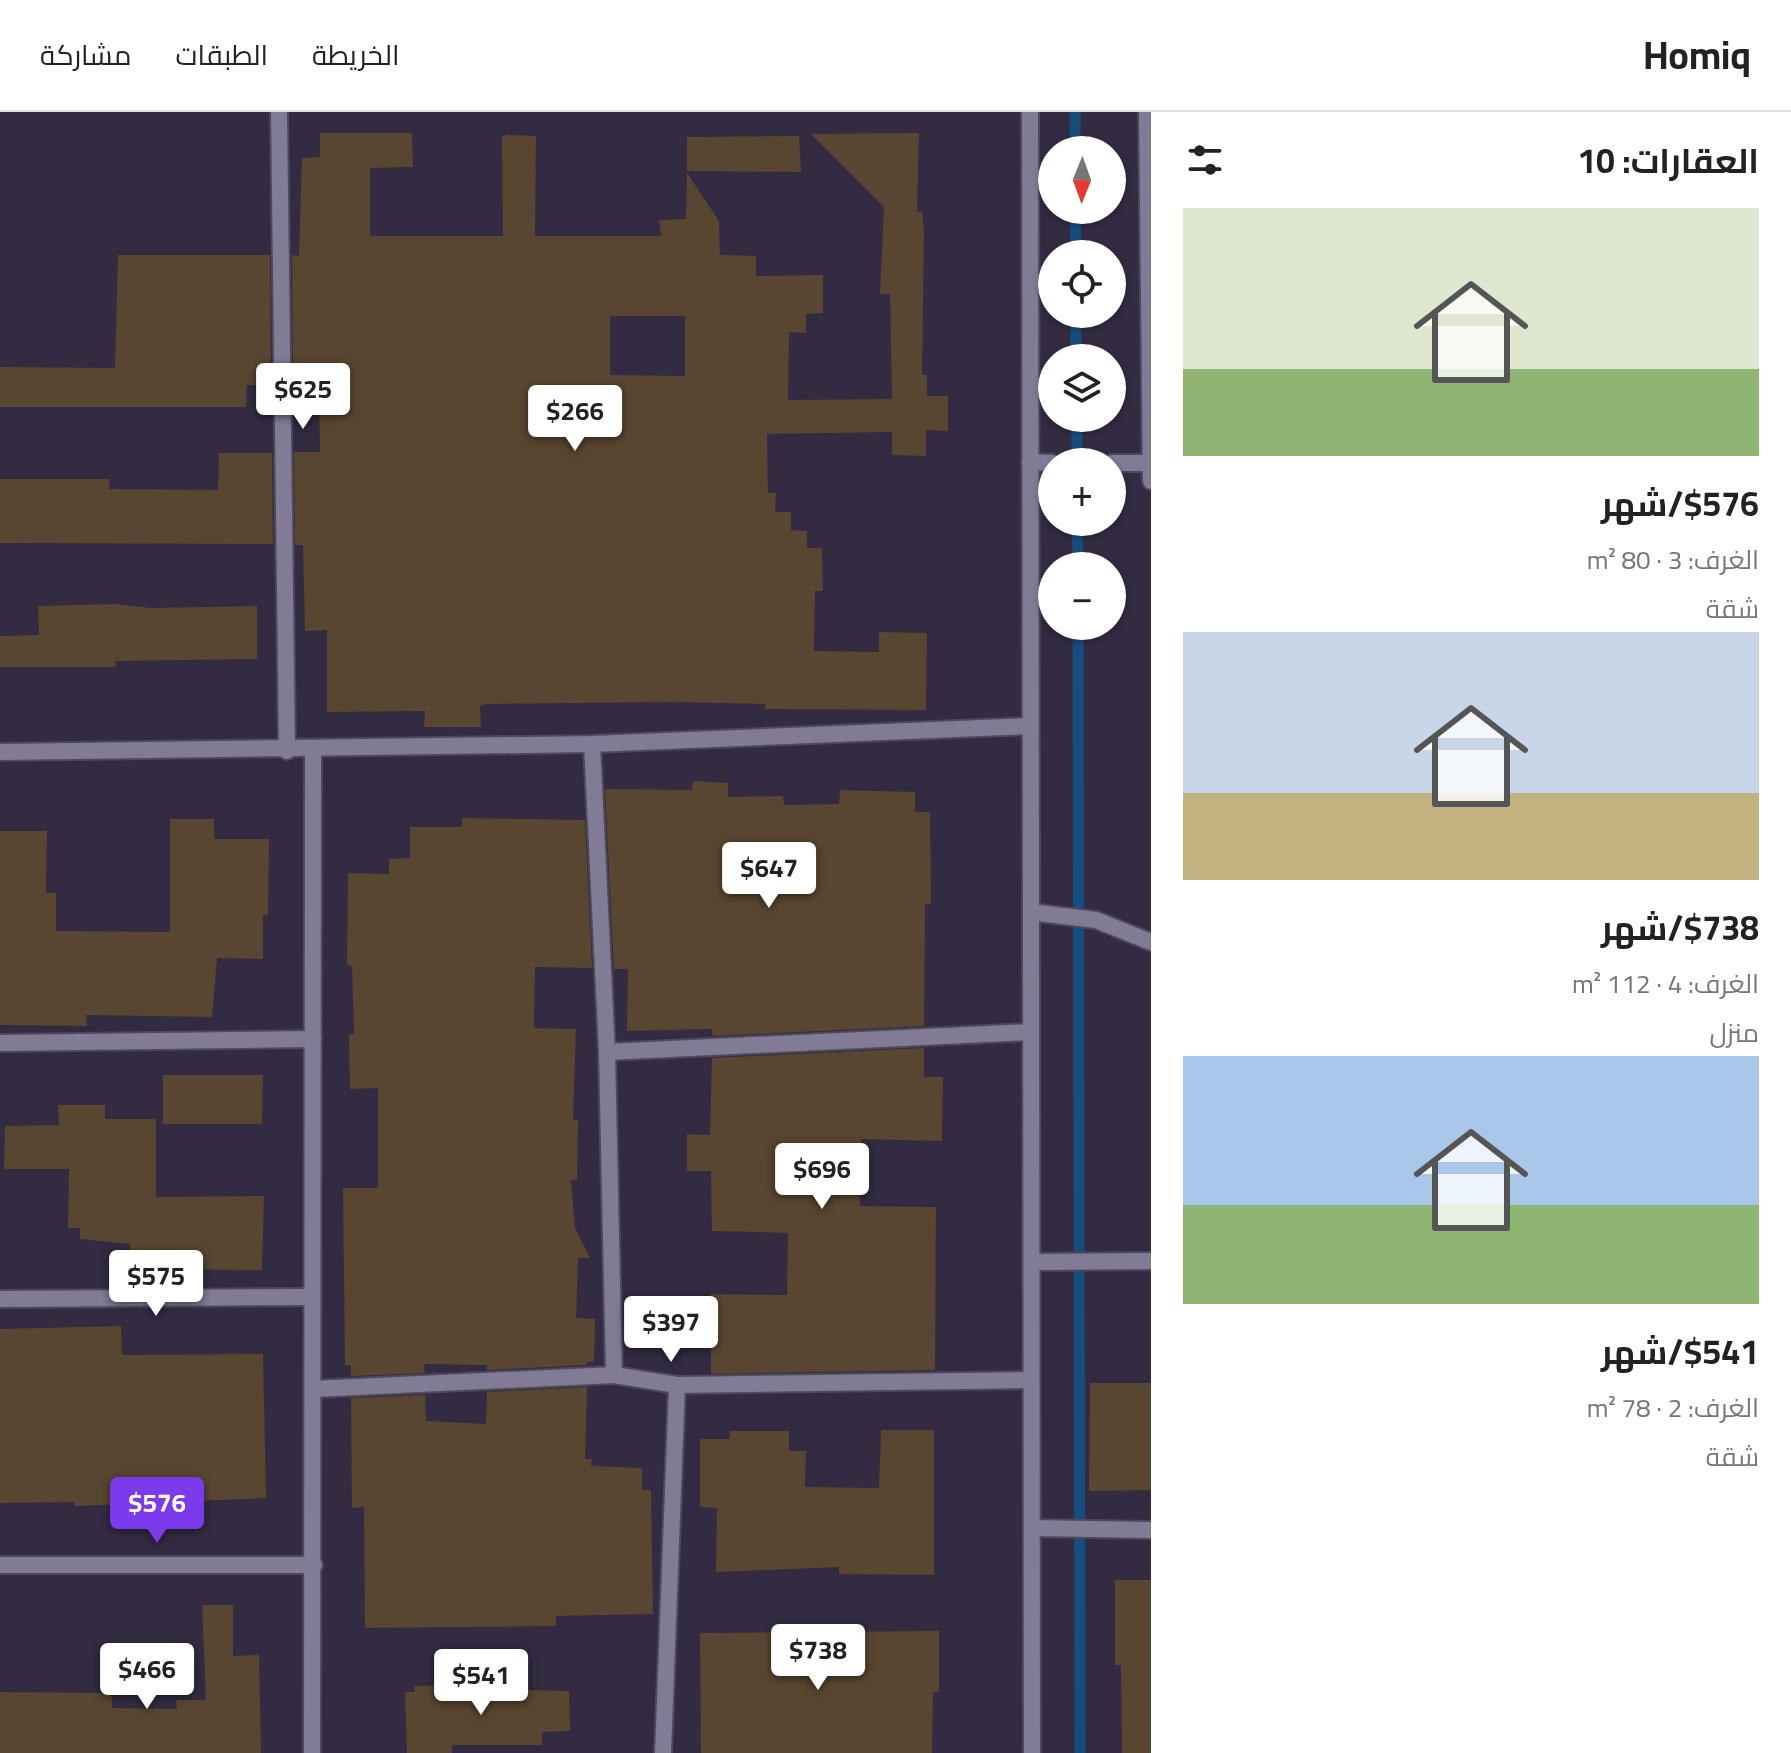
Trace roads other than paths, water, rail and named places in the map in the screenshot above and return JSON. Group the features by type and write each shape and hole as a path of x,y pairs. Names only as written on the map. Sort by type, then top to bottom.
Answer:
{"street":[{"path":"279,112 287,751"},
{"path":"1030,112 1032,1753"},
{"path":"1147,112 1151,481"},
{"path":"1030,462 1038,462"},
{"path":"1126,463 1151,463"},
{"path":"0,752 287,751 592,744 1030,726"},
{"path":"592,744 607,1052 614,1375"},
{"path":"312,1753 313,750"},
{"path":"1031,912 1096,920 1151,942"},
{"path":"607,1052 1031,1032"},
{"path":"0,1043 313,1039"},
{"path":"1032,1262 1151,1261"},
{"path":"0,1299 311,1297"},
{"path":"313,1389 614,1375 677,1385 1031,1380"},
{"path":"663,1753 677,1385"},
{"path":"1032,1528 1151,1530"},
{"path":"0,1565 314,1565"}],"waterway":[{"path":"1075,112 1075,136"},
{"path":"1075,224 1076,240"},
{"path":"1076,328 1076,344"},
{"path":"1077,432 1077,448"},
{"path":"1077,536 1078,552"},
{"path":"1078,640 1080,1753"}]}
